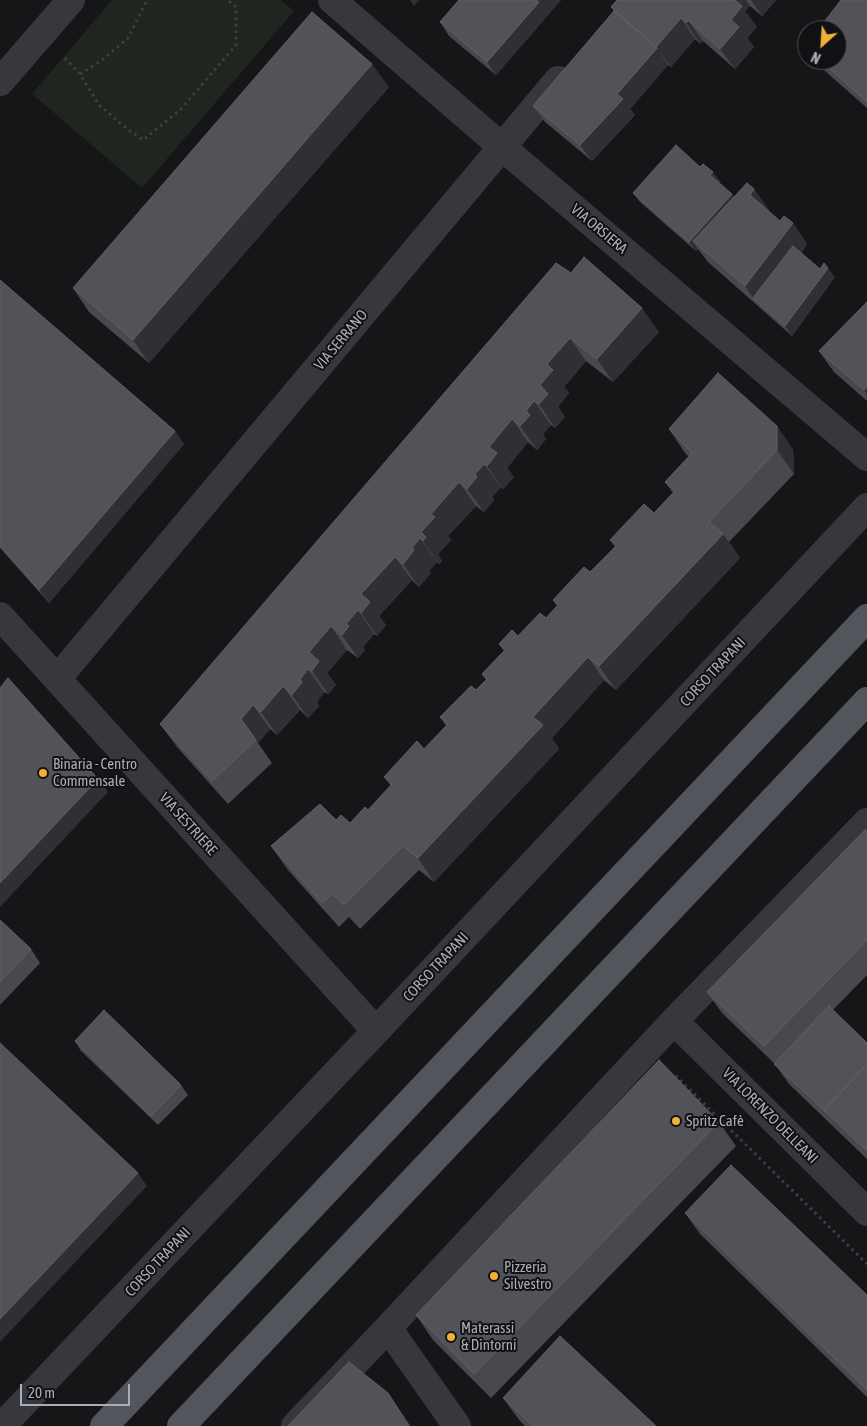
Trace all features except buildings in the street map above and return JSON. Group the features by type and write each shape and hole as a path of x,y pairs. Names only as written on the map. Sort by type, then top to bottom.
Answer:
{"main road":[{"path":"104,1426 867,618"},
{"path":"181,1426 867,701"}],"street":[{"path":"0,82 71,0"},
{"name":"VIA ORSIERA","path":"332,0 867,457"},
{"name":"VIA SERRANO","path":"57,679 574,61"},
{"name":"CORSO TRAPANI","path":"2,1426 376,1031 867,507"},
{"name":"VIA SESTRIERE","path":"0,616 376,1031"},
{"path":"295,1426 674,1021 867,822"},
{"name":"VIA LORENZO DELLEANI","path":"674,1021 867,1212"},
{"path":"388,1328 457,1426"}],"path":[{"path":"147,0 128,38 101,61 80,74 99,104 143,140 180,110 236,45 236,7 228,0"},
{"path":"669,1082 676,1074 867,1264"}],"shaded area":[{"path":"112,0 281,0 294,11 142,188 32,94"}],"place":[{"name":"Binaria - Centro Commensale","path":"43,773"},
{"name":"Spritz Cafè","path":"676,1121"},
{"name":"Pizzeria Silvestro","path":"494,1276"},
{"name":"Materassi & Dintorni","path":"451,1337"}]}
